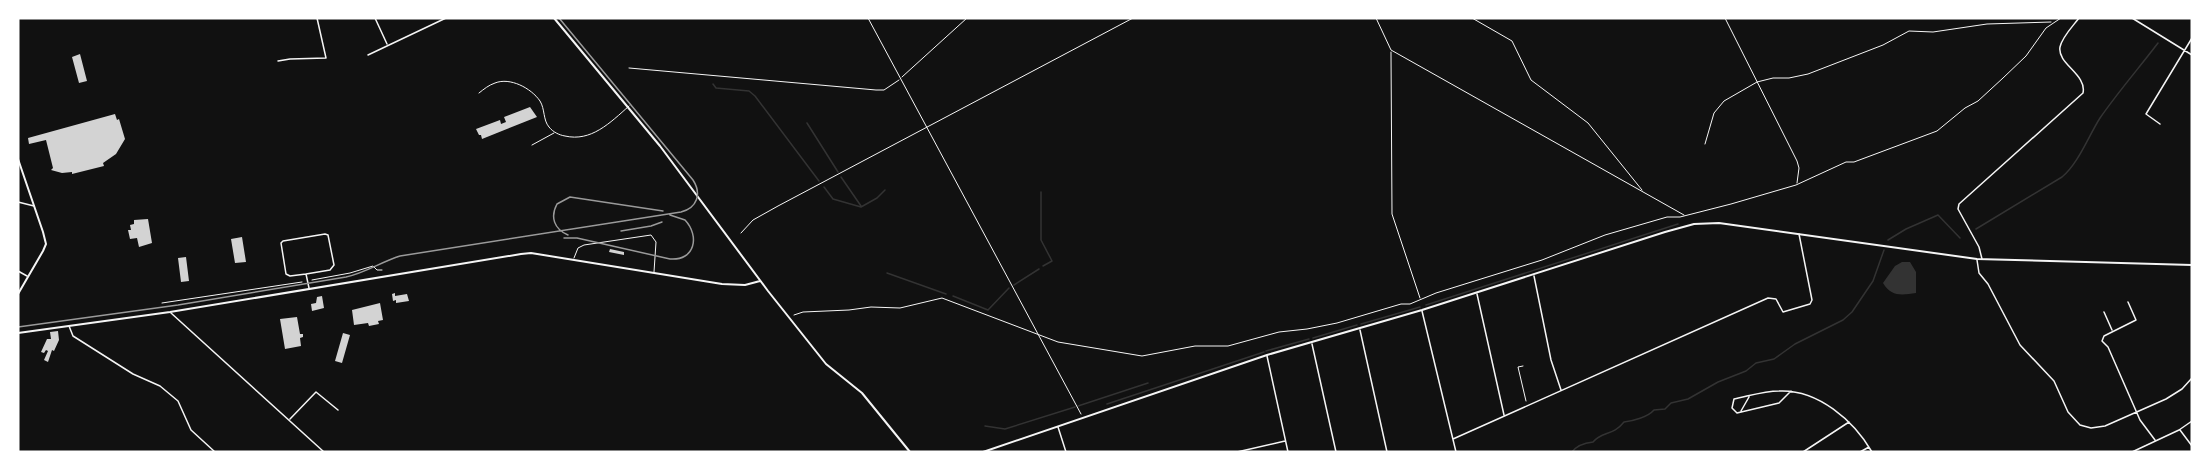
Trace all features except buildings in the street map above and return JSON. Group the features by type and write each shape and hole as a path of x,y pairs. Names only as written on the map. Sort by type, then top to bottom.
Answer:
{"main road":[{"path":"554,18 629,106 760,281 826,364 862,393 910,452"},
{"path":"18,159 46,244 18,294"},
{"path":"983,452 1267,355 1422,310 1659,233 1694,224 1719,223 1977,259 2192,265"},
{"path":"18,333 170,312 521,254 736,285 753,284 760,281"}],"street":[{"path":"278,61 326,58 318,18"},
{"path":"375,18 388,46"},
{"path":"368,55 445,18"},
{"path":"1982,259 1979,247 1958,209 1959,204 2083,93 2083,82 2062,57 2060,50 2063,41 2079,18"},
{"path":"2132,18 2192,55"},
{"path":"2160,124 2146,114 2192,38"},
{"path":"18,202 34,206"},
{"path":"1453,439 1768,298 1776,298 1783,312 1810,304 1812,300 1799,234"},
{"path":"328,235 333,268 306,274 290,276 286,274 281,243 328,235"},
{"path":"1977,259 1979,273 1988,284 2017,340 2054,381 2074,420 2083,426 2096,428 2136,412 2175,393 2192,378"},
{"path":"18,271 27,276"},
{"path":"306,274 309,289"},
{"path":"1533,275 1551,360 1561,391"},
{"path":"1477,293 1504,416"},
{"path":"2128,302 2136,320 2112,331 2104,336 2102,341 2108,347 2136,412 2155,440"},
{"path":"1422,310 1456,452"},
{"path":"170,312 324,452"},
{"path":"2104,312 2112,331"},
{"path":"69,326 73,336 134,374 160,386 178,401 191,430 215,452"},
{"path":"1360,329 1387,452"},
{"path":"1312,343 1336,452"},
{"path":"1267,355 1288,452"},
{"path":"1791,392 1779,403 1740,412 1734,412 1732,408 1734,399 1778,391 1791,392 1826,404 1850,422 1872,452"},
{"path":"290,420 316,392 338,410"},
{"path":"1740,412 1749,396"},
{"path":"2132,452 2150,445 2155,440 2179,430 2192,421"},
{"path":"1803,452 1850,422"},
{"path":"1058,427 1066,452"},
{"path":"2179,430 2192,446"},
{"path":"1237,452 1286,441"},
{"path":"1860,452 1869,447"}],"lane":[{"path":"479,93 493,83 502,81 527,89 539,101 547,124 555,133 574,138 584,138 602,128 629,106"},
{"path":"532,145 555,133"},
{"path":"573,260 577,249 581,246 651,235 656,242 654,274"}],"path":[{"path":"868,18 1083,419"},
{"path":"629,68 884,90 900,79 967,18"},
{"path":"741,232 753,220 819,186 873,153 928,128 1133,18"},
{"path":"1376,18 1391,50 1392,214 1421,301"},
{"path":"1472,18 1512,41 1531,80 1588,123 1643,192"},
{"path":"1725,18 1797,161 1796,185"},
{"path":"792,315 803,312 871,307 900,308 942,298 1058,342 1142,356 1195,346 1228,345 1279,332 1337,323 1421,301 1542,260 1605,235 1796,185 1846,162 1870,156 1937,131 1965,108 1978,101 2026,56 2037,38 2053,22 2061,18"},
{"path":"1705,144 1714,112 1724,101 1757,82 1773,78 1795,77 1817,71 1883,45 1910,31 1933,32 1987,24 2053,22"},
{"path":"1391,50 1685,215 1694,224"},
{"path":"162,303 308,281 373,266 377,270 382,270"},
{"path":"1523,366 1518,368 1527,404"}],"shaded area":[{"path":"1902,262 1910,262 1916,272 1916,293 1893,293 1883,283 1895,266"}],"waterway":[{"path":"1976,229 2068,172 2100,118 2158,43"},
{"path":"713,84 716,88 749,91 755,96 819,181"},
{"path":"807,123 838,172"},
{"path":"841,177 861,206"},
{"path":"824,187 833,199 861,207 877,198 885,190"},
{"path":"1041,192 1041,240 1052,261 1043,266"},
{"path":"1888,240 1938,215 1960,238"},
{"path":"1426,305 1678,224"},
{"path":"1572,452 1578,446 1593,442 1624,422 1644,417 1654,410 1665,409 1671,403 1688,399 1718,382 1746,371 1756,363 1774,359 1795,344 1843,320 1852,312 1873,281 1884,250"},
{"path":"1014,285 1039,269"},
{"path":"887,273 946,294"},
{"path":"953,296 988,310 1009,288"},
{"path":"1361,324 1420,307"},
{"path":"1313,338 1357,325"},
{"path":"1266,351 1309,339"},
{"path":"1107,404 1264,352"},
{"path":"1078,406 1148,383"},
{"path":"985,426 1005,429 1075,407"}],"tram line":[{"path":"18,327 178,305 346,277 400,256 681,212 691,207 697,195 693,180 559,18"},
{"path":"568,235 557,226 554,213 557,204 570,197 663,211"},
{"path":"564,238 577,238 678,259 690,252 692,233 685,220 670,215"},
{"path":"621,231 662,222"}]}
